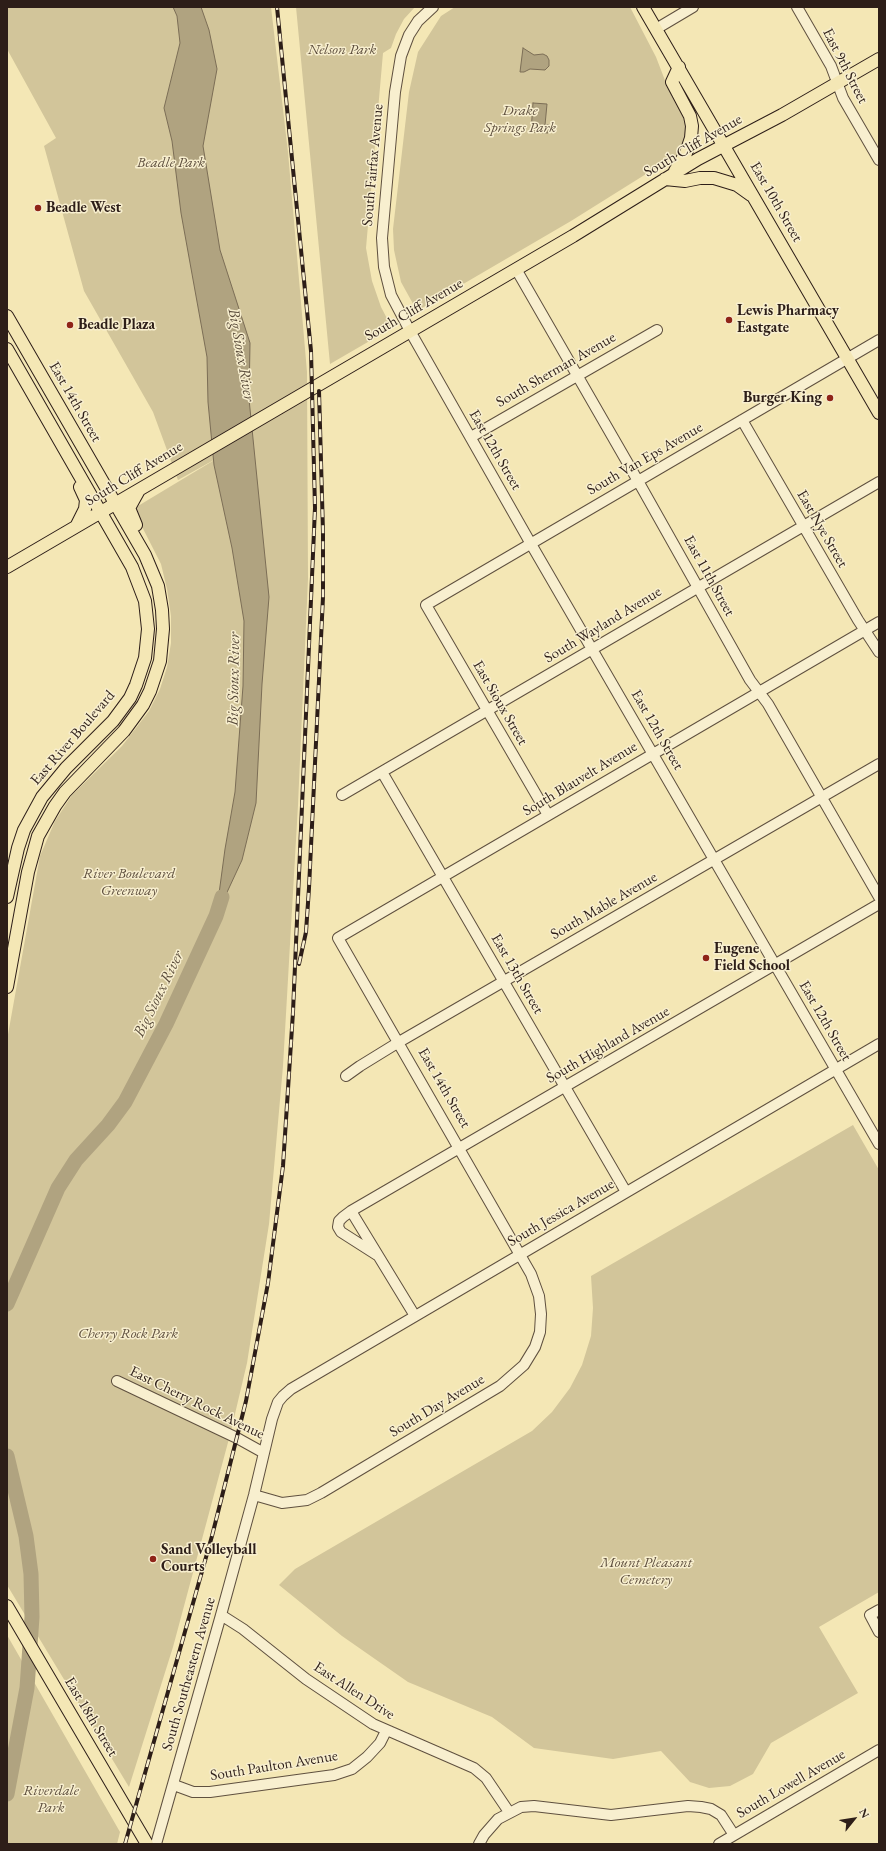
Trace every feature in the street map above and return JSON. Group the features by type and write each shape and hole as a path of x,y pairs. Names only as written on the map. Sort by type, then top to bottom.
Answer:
{"main road":[{"name":"East 10th Street","path":"644,7 879,413"},
{"name":"South Cliff Avenue","path":"7,566 516,269 668,177 724,145 782,115 879,59"},
{"path":"679,67 672,82 690,116 691,138 686,153 668,177 685,181 700,178 714,178 737,185 756,199"},
{"name":"East 14th Street","path":"7,316 115,503"},
{"path":"7,349 101,511 110,513 119,522 148,575 156,600 162,610"},
{"path":"48,420 64,433 97,490 105,500 115,503"},
{"path":"48,420 52,438 86,500 85,509 76,526"},
{"path":"141,488 129,508 130,514 159,568 161,575 158,586"},
{"name":"East River Boulevard","path":"7,987 28,872 38,836 55,806 65,792 124,731 143,705 150,691 160,661 162,646 162,610 158,586 145,555 115,503"},
{"name":"East River Boulevard","path":"7,897 18,848 32,815 53,782 103,732 121,711 136,685 145,658 147,621 142,590 132,567 101,511"},
{"name":"East 18th Street","path":"7,1606 147,1844"}],"street":[{"name":"South Fairfax Avenue","path":"410,331 397,308 387,281 382,253 382,221 395,92 401,56 409,35 418,21 434,7"},
{"path":"656,29 693,7"},
{"name":"East 9th Street","path":"797,7 831,66 843,98 879,160"},
{"name":"East 11th Street","path":"516,269 750,680 759,692 822,797 879,897"},
{"name":"South Sherman Avenue","path":"471,438 577,375 657,330"},
{"name":"East 12th Street","path":"410,331 531,544 879,1144"},
{"name":"South Van Eps Avenue","path":"426,605 879,340"},
{"name":"East Nye Street","path":"742,420 858,620 879,652"},
{"name":"South Wayland Avenue","path":"342,795 879,482"},
{"name":"East Sioux Street","path":"426,605 548,816"},
{"name":"South Blauvelt Avenue","path":"338,938 879,622"},
{"name":"South Mable Avenue","path":"346,1076 398,1042 879,764"},
{"name":"East 13th Street","path":"382,772 626,1192"},
{"name":"South Highland Avenue","path":"377,1255 341,1232 338,1227 338,1221 351,1211 879,904"},
{"name":"East 14th Street","path":"338,938 520,1254"},
{"name":"South Jessica Avenue","path":"272,1419 278,1402 291,1389 879,1044"},
{"path":"351,1211 414,1316"},
{"name":"South Day Avenue","path":"254,1495 282,1503 306,1500 408,1442 512,1377 524,1365 535,1347 540,1332 542,1314 539,1296 531,1274 520,1254"},
{"name":"East Cherry Rock Avenue","path":"117,1380 237,1438 264,1453"},
{"name":"South Southeastern Avenue","path":"156,1844 174,1785 254,1495 272,1419"},
{"path":"879,1610 870,1615 879,1632"},
{"name":"East Allen Drive","path":"221,1615 243,1629 306,1679 373,1724 386,1731 474,1768 486,1778 509,1812"},
{"name":"South Paulton Avenue","path":"174,1785 193,1792 210,1792 334,1775 352,1769 367,1757 380,1743 386,1731"},
{"name":"South Lowell Avenue","path":"718,1844 879,1750"},
{"path":"478,1844 498,1819 521,1807 534,1806 611,1816 688,1806 701,1807 711,1809 721,1815 734,1835"}],"green space":[{"path":"7,7 271,7 288,152 307,372 308,579 298,805 283,1066 269,1224 247,1363 230,1435 173,1647 129,1787 7,1585 7,1309 33,1248 7,1304 7,1040 40,856 55,821 72,795 122,746 149,711 160,689 167,667 171,643 171,616 167,589 161,564 133,509 221,456 178,480 153,412 84,291 44,146 56,138 7,49","holes":["205,939 166,1024 133,1085"]},
{"name":"Nelson Park","path":"296,7 415,7 404,19 391,48 383,53 366,248 372,281 381,307 392,328 330,364"},
{"name":"Drake Springs Park","path":"455,7 630,7 656,57 666,83 684,115 687,129 684,146 678,154 571,221 417,311 401,282 394,250 393,229 409,92 418,52 441,16"},
{"name":"Mount Pleasant Cemetery","path":"853,1125 879,1170 879,1592 819,1627 858,1693 771,1743 753,1774 730,1786 709,1788 690,1782 661,1751 613,1759 534,1748 492,1717 408,1682 342,1636 279,1585 295,1569 532,1431 552,1412 570,1388 582,1365 591,1336 593,1308 591,1276"},
{"name":"Riverdale Park","path":"7,1635 120,1832 117,1844 7,1844"}],"water":[{"path":"173,7 201,7 209,30 217,69 203,146 220,250 250,343 249,399 269,597 262,684 256,803 242,860 216,916 225,849 235,792 243,686 244,621 232,548 214,465 208,402 207,357 181,213 172,141 164,108 180,43 177,16"},
{"path":"523,48 534,55 543,54 547,56 549,66 545,70 530,69 520,72"},
{"path":"533,103 547,104 545,125 549,125 548,133 531,132"}],"waterway":[{"name":"Big Sioux River","path":"7,1304 58,1188 76,1160 108,1125 125,1102 166,1024 216,916 222,897"},
{"name":"Big Sioux River","path":"7,1456 26,1536 31,1574 32,1617 27,1688 7,1794"}],"railway":[{"path":"125,1844 212,1536 246,1401 268,1283 283,1166 293,1012 315,508 311,351 277,7"},
{"path":"299,964 306,932 309,888 323,597 323,532 319,391"}],"place":[{"name":"Beadle West","path":"38,208"},
{"name":"Lewis Pharmacy Eastgate","path":"729,320"},
{"name":"Beadle Plaza","path":"70,325"},
{"name":"Burger King","path":"830,398"},
{"name":"Eugene Field School","path":"706,958"},
{"name":"Sand Volleyball Courts","path":"153,1559"}],"park label":[{"name":"Beadle Park","path":"171,163"},
{"name":"River Boulevard Greenway","path":"129,882"},
{"name":"Cherry Rock Park","path":"128,1334"}]}
